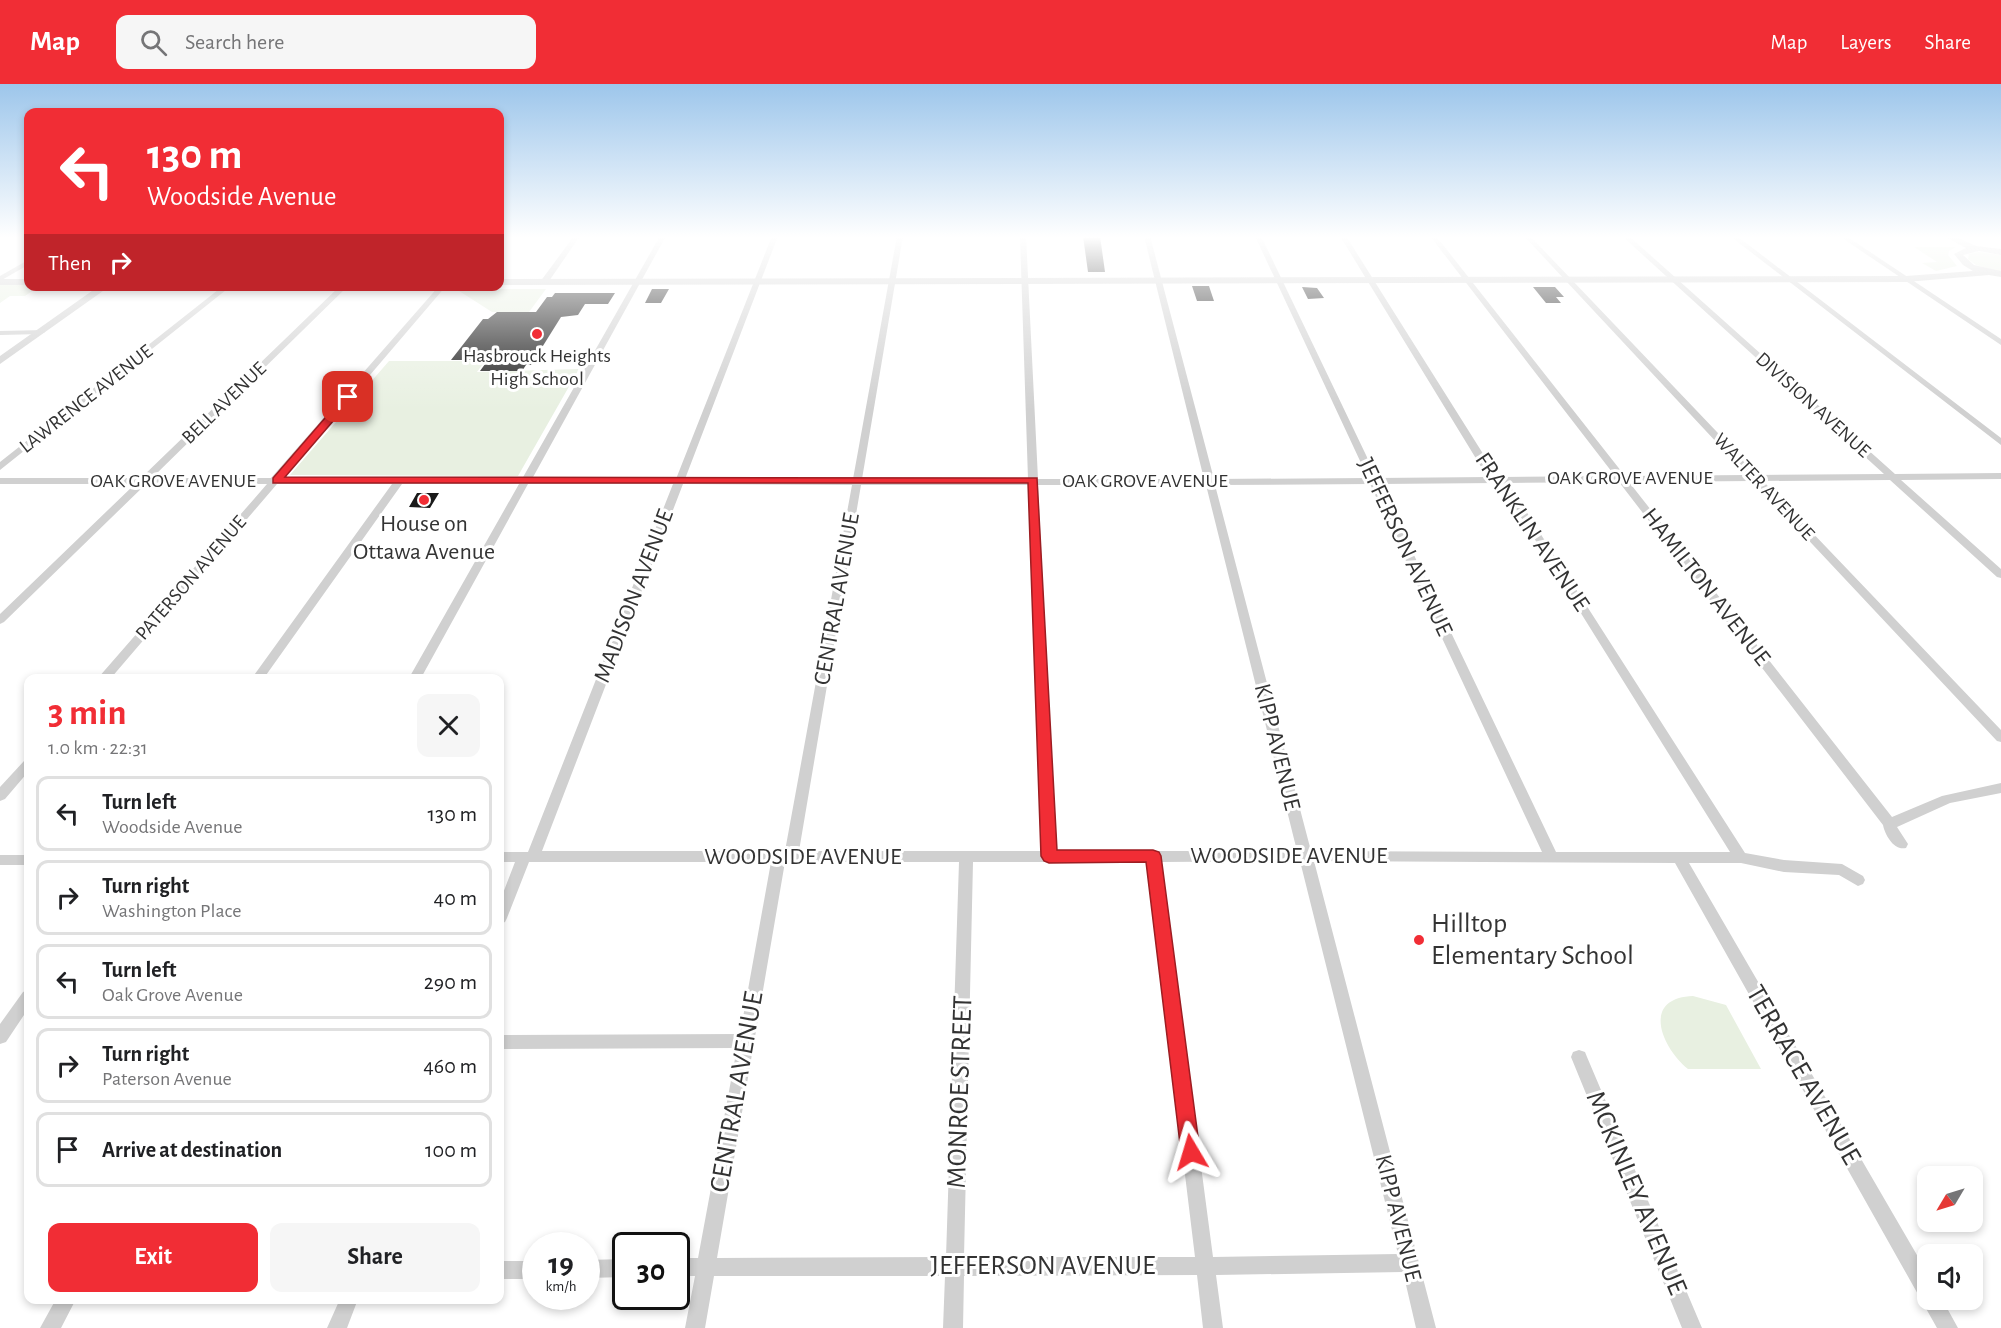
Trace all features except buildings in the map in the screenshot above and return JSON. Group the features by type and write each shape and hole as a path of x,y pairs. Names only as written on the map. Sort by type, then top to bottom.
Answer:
{"street":[{"path":"0,361 95,294"},
{"name":"LAWRENCE AVENUE","path":"0,467 218,294"},
{"name":"BELL AVENUE","path":"0,620 337,294"},
{"name":"PATERSON AVENUE","path":"107,674 436,294"},
{"path":"417,674 631,294"},
{"name":"MADISON AVENUE","path":"504,909 528,857 753,294"},
{"name":"CENTRAL AVENUE","path":"695,1328 746,1041 785,856 858,480 889,294"},
{"path":"1025,294 1049,856"},
{"name":"KIPP AVENUE","path":"1161,294 1426,1328"},
{"name":"JEFFERSON AVENUE","path":"1286,294 1552,858"},
{"name":"FRANKLIN AVENUE","path":"1379,294 1467,436 1497,479 1513,496 1741,858"},
{"name":"HAMILTON AVENUE","path":"1478,294 1890,824"},
{"name":"WALTER AVENUE","path":"1582,294 2001,738"},
{"name":"DIVISION AVENUE","path":"1689,294 2001,575"},
{"path":"1809,294 2001,442"},
{"path":"1928,294 2001,343"},
{"path":"0,333 41,332"},
{"name":"OAK GROVE AVENUE","path":"0,481 1034,480 1210,482 2001,476"},
{"path":"261,674 400,480"},
{"path":"0,796 24,769"},
{"path":"1900,844 1890,829 1890,824 1947,799 2001,788"},
{"name":"WOODSIDE AVENUE","path":"504,857 1304,855 1741,858 1784,866 1842,870 1858,880"},
{"name":"MONROE STREET","path":"953,1328 966,856"},
{"path":"1153,856 1213,1328"},
{"name":"TERRACE AVENUE","path":"1679,858 1917,1274"},
{"path":"0,860 24,860"},
{"path":"0,1037 24,1003"},
{"path":"504,1042 746,1041"},
{"name":"MCKINLEY AVENUE","path":"1579,1057 1692,1328"},
{"name":"JEFFERSON AVENUE","path":"690,1267 1205,1266 1409,1263"},
{"path":"504,1270 522,1270"},
{"path":"50,1328 64,1304"},
{"path":"337,1328 347,1304"},
{"path":"1937,1310 1948,1328"}],"green space":[{"path":"0,294 28,294 10,296 0,303"},
{"path":"464,294 542,294 529,312 492,312"},
{"path":"389,361 485,361 477,372 579,369 518,476 290,475"},
{"path":"1693,996 1726,1005 1761,1069 1688,1069 1678,1060 1664,1037 1661,1014 1666,1005 1677,999"}],"place":[{"name":"Hasbrouck Heights High School","path":"537,334"},
{"name":"House on Ottawa Avenue","path":"424,500"},
{"name":"Hilltop Elementary School","path":"1419,940"}],"route":[{"path":"348,397 277,480 1034,480 1049,856 1153,856 1191,1152"}]}
